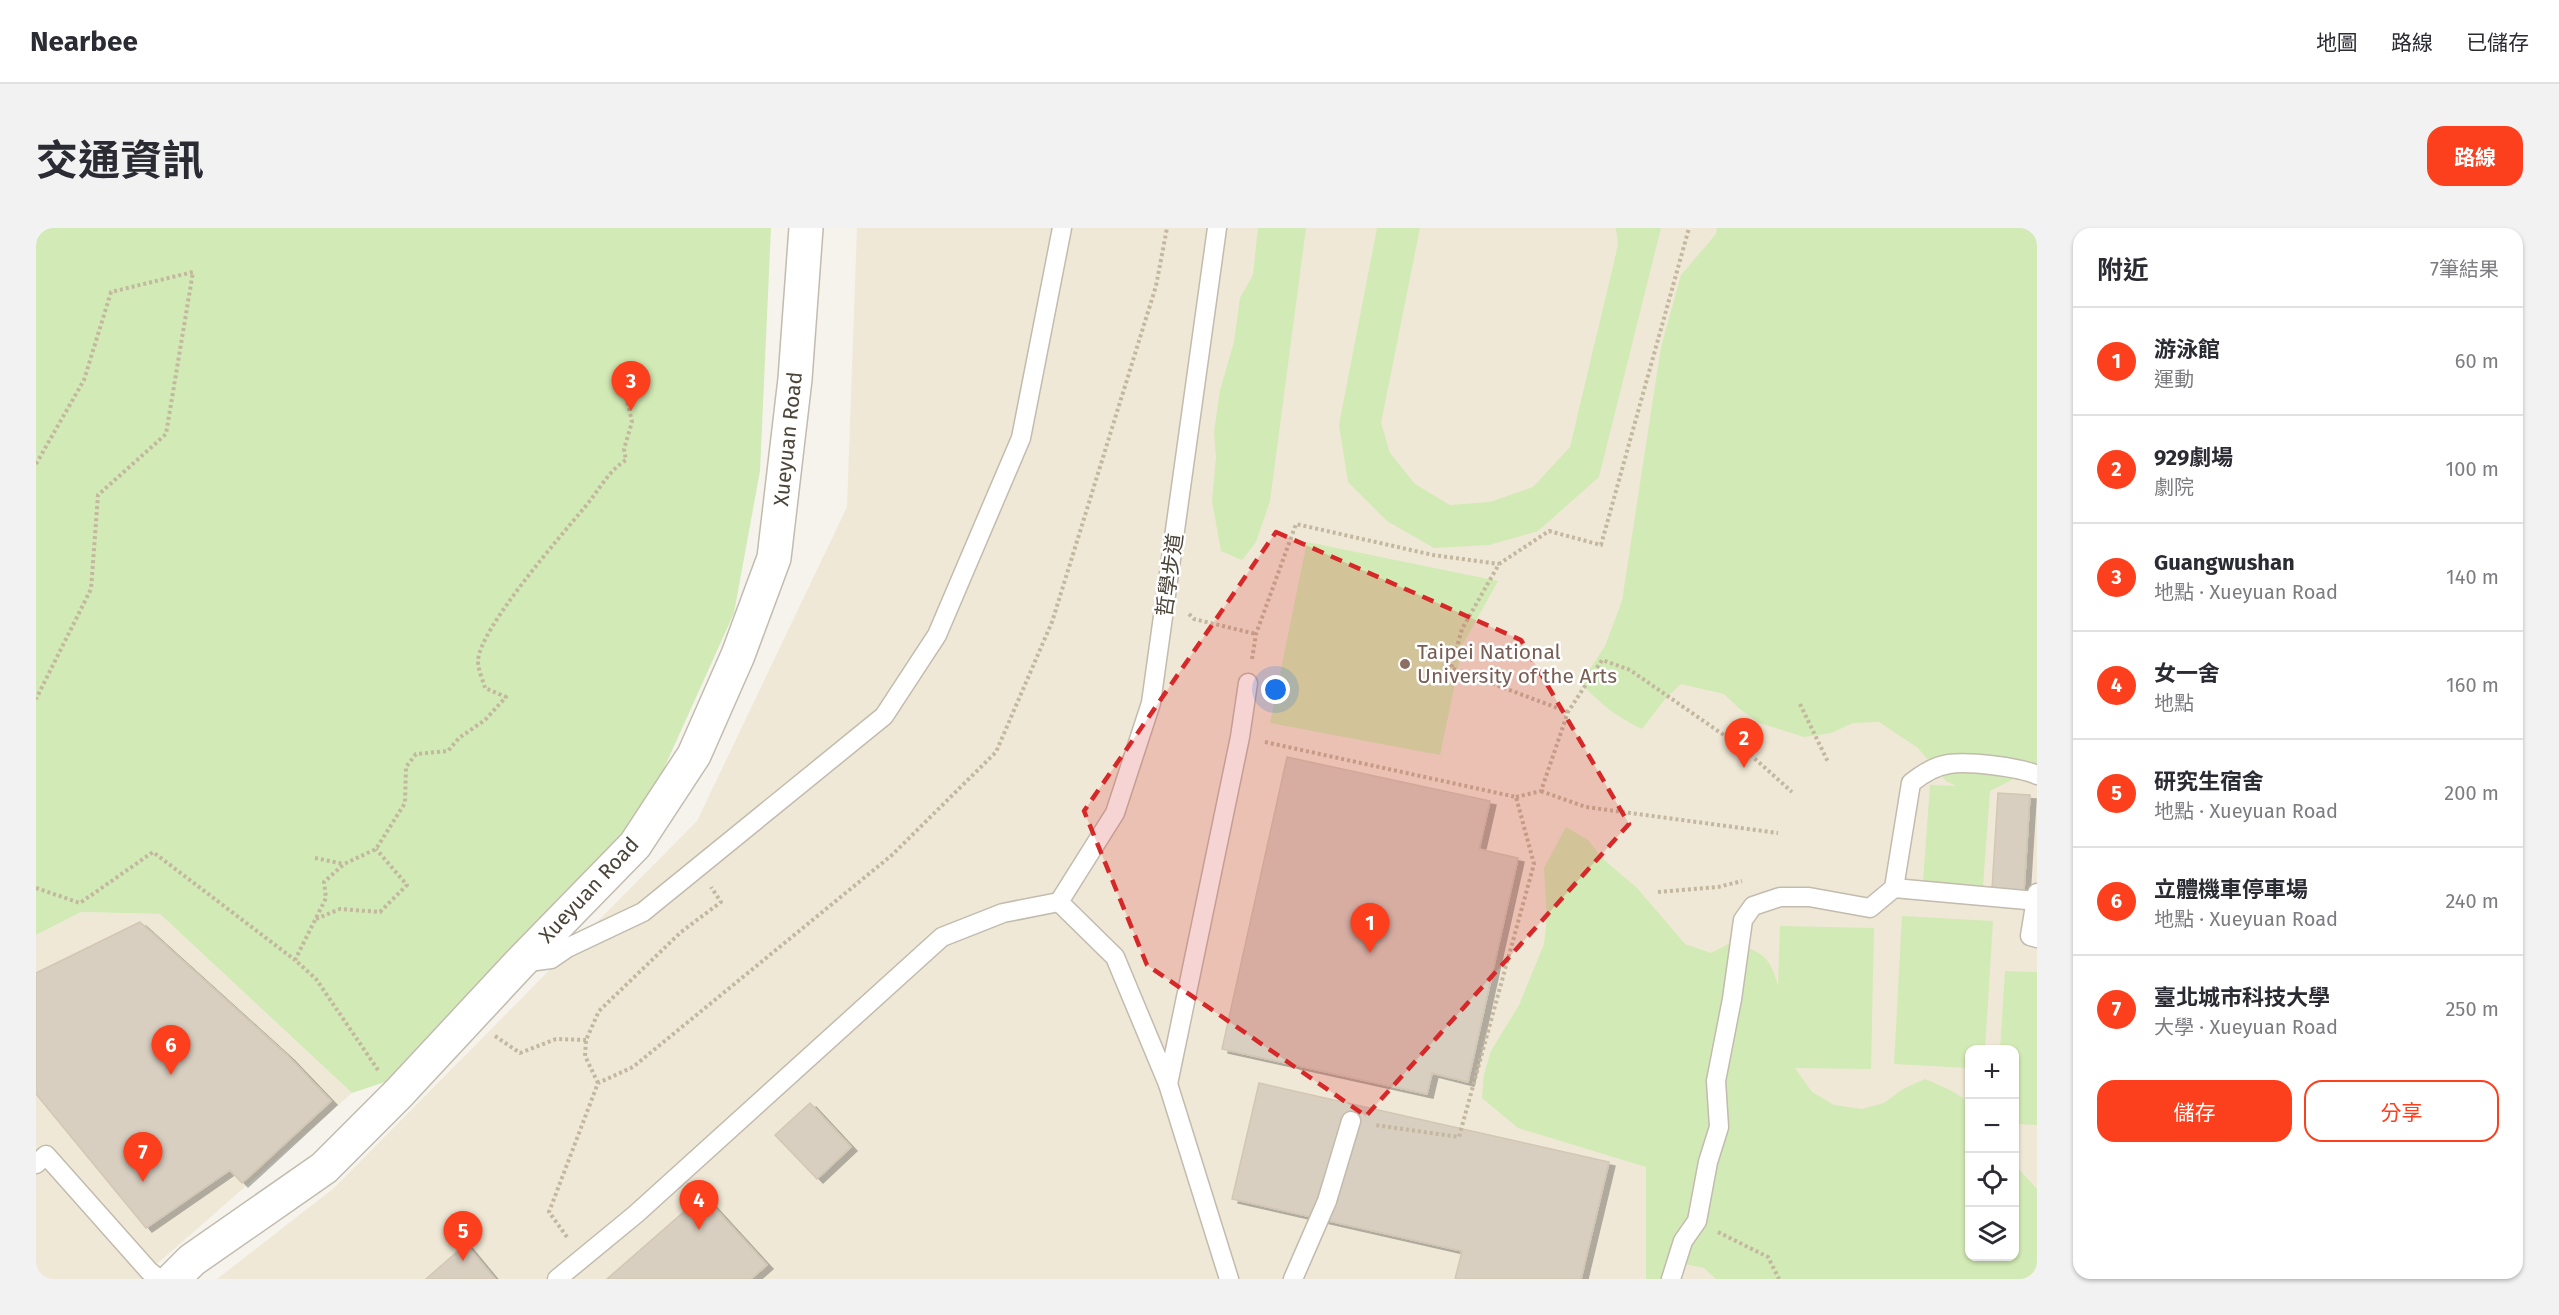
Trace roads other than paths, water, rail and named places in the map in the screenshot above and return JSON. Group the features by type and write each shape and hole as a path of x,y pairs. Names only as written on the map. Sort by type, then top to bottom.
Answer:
{"street":[{"name":"Xueyuan Road","path":"173,1279 192,1260 324,1168 399,1093 634,845 694,754 738,655 774,558 795,379 806,228"}],"lane":[{"path":"520,963 551,959 567,948 643,912 884,716 937,635 1021,438 1062,228"},
{"name":"哲學步道","path":"1059,902 1115,813 1151,703 1217,228"},
{"path":"1168,1084 1240,737 1248,683"},
{"path":"1671,1279 1683,1241 1697,1221 1708,1162 1719,1127 1716,1081 1732,999 1743,920 1753,906 1780,897 1809,897 1870,908 1894,888 1911,783 1924,772 1949,764 2017,767 2037,775"},
{"path":"1894,888 2036,901"},
{"path":"2037,893 2030,936 2037,938"},
{"path":"557,1279 636,1214 942,938 1003,913 1059,902 1115,957 1168,1084 1229,1279"},
{"path":"1293,1279 1327,1201 1351,1121"},
{"path":"36,1164 46,1155 149,1271 159,1279"}],"place":[{"name":"Guangwushan","path":"631,411"},
{"name":"Taipei National University of the Arts","path":"1405,664"},
{"name":"929劇場","path":"1744,768"},
{"name":"游泳館","path":"1370,953"},
{"name":"立體機車停車場","path":"171,1075"},
{"name":"臺北城市科技大學","path":"143,1182"},
{"name":"女一舍","path":"699,1230"},
{"name":"研究生宿舍","path":"463,1261"}]}
